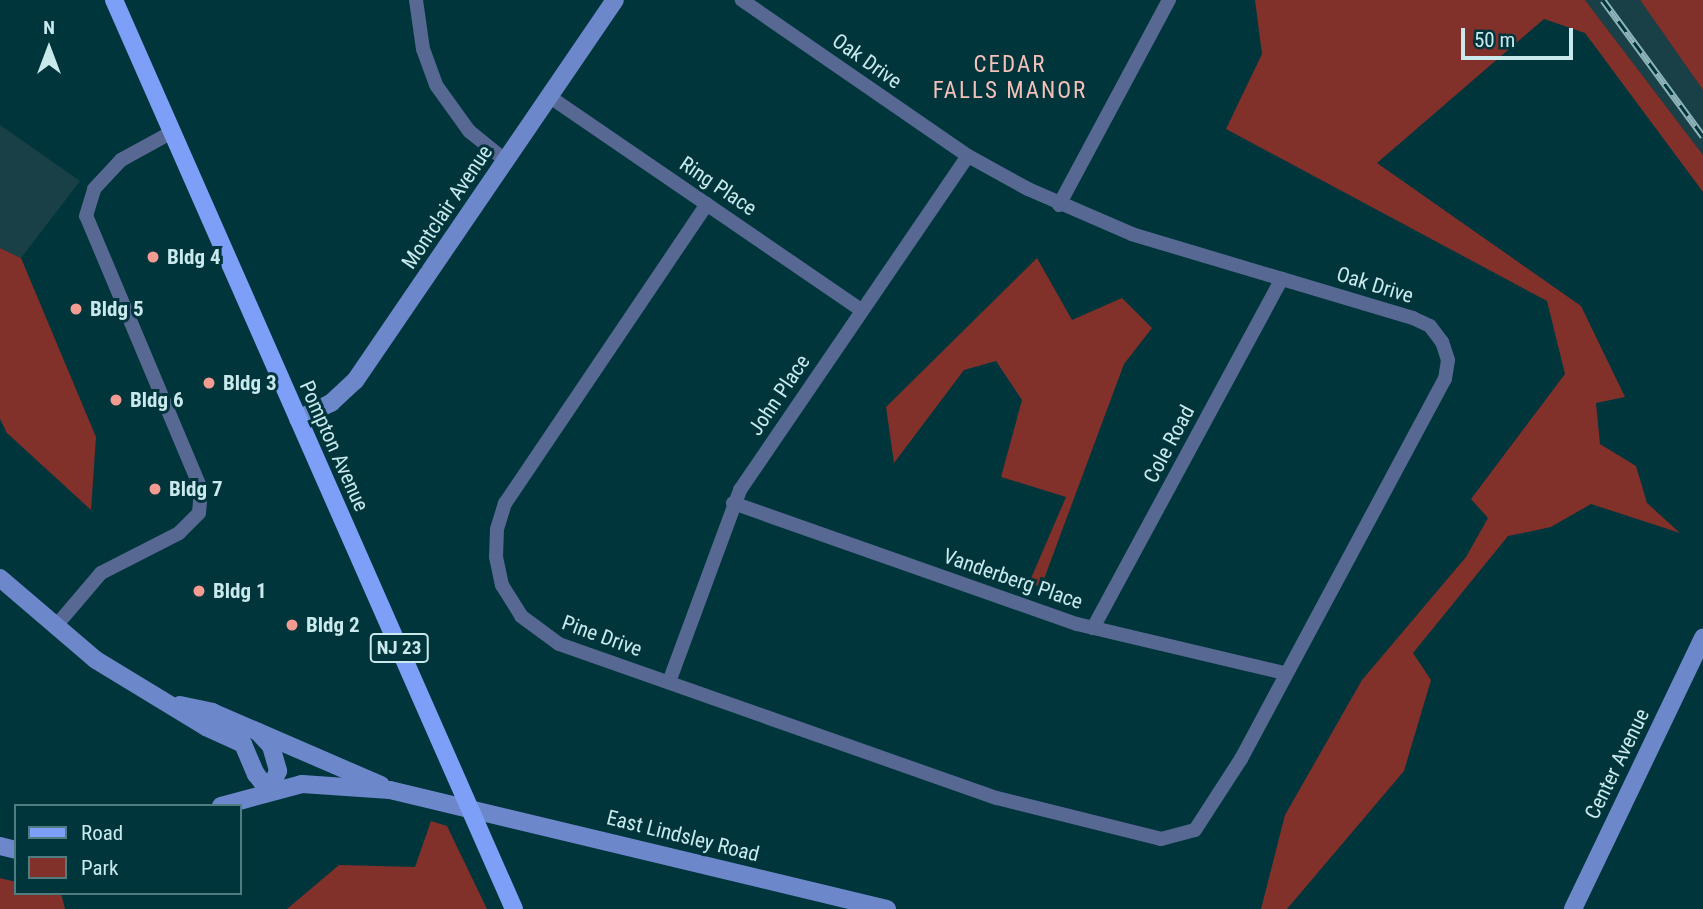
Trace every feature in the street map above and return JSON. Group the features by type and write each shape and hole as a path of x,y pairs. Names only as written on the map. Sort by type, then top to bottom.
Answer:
{"main road":[{"name":"Pompton Avenue","path":"114,0 514,909"}],"street":[{"path":"416,0 422,49 436,85 463,124 505,160"},
{"name":"Montclair Avenue","path":"298,419 331,403 355,381 615,0"},
{"name":"Oak Drive","path":"742,0 968,156 1059,205 1132,234 1422,321 1437,333 1448,360 1445,379 1209,816 1195,830 1161,839 1092,825"},
{"path":"1059,205 1169,0"},
{"name":"Ring Place","path":"550,97 862,311"},
{"path":"55,627 101,573 179,533 199,513 201,489 86,216 94,189 121,160 172,132"},
{"name":"John Place","path":"669,682 733,503 968,156"},
{"name":"Pine Drive","path":"707,204 512,490 500,516 495,543 507,596 538,632 559,644 997,798 1092,825"},
{"name":"Cole Road","path":"1093,628 1282,279"},
{"name":"Vanderberg Place","path":"733,503 1093,628 1284,673"},
{"path":"0,578 55,627 118,675 170,703 206,727 243,744 256,774 270,791"},
{"name":"Center Avenue","path":"1573,909 1703,638"},
{"path":"170,703 212,712 390,790"},
{"path":"255,730 271,746 278,771 270,791"},
{"path":"228,804 270,791 315,784 390,790"},
{"name":"East Lindsley Road","path":"390,790 887,909"}],"shaded area":[{"path":"1585,0 1640,0 1703,90 1703,155"},
{"path":"0,125 80,181 21,258 0,248"}],"green space":[{"path":"1255,0 1585,0 1703,155 1703,192 1585,33 1544,19 1377,163 1581,306 1625,397 1596,403 1600,444 1636,466 1647,503 1680,533 1591,504 1551,527 1508,536 1413,653 1431,680 1404,771 1287,909 1261,909 1285,815 1362,680 1466,557 1488,518 1471,499 1565,374 1547,301 1226,129 1262,54"},
{"path":"1640,0 1703,0 1703,90"},
{"path":"0,248 21,258 96,437 91,510 7,433 0,419"},
{"path":"1037,258 1072,320 1122,298 1152,328 1124,364 1041,587 1029,583 1066,497 1001,477 1022,400 996,361 964,370 894,463 886,407"},
{"path":"431,821 447,826 487,909 287,909 339,865 415,867"},
{"path":"0,878 14,882 14,895 62,895 65,909 0,909"}],"railway":[{"path":"1603,0 1703,136"}],"place":[{"name":"Bldg 4","path":"153,257"},
{"name":"Bldg 5","path":"76,309"},
{"name":"Bldg 3","path":"209,383"},
{"name":"Bldg 6","path":"116,400"},
{"name":"Bldg 7","path":"155,489"},
{"name":"Bldg 1","path":"199,591"},
{"name":"Bldg 2","path":"292,625"}],"district":[{"name":"CEDAR FALLS MANOR","path":"1010,78"}]}
